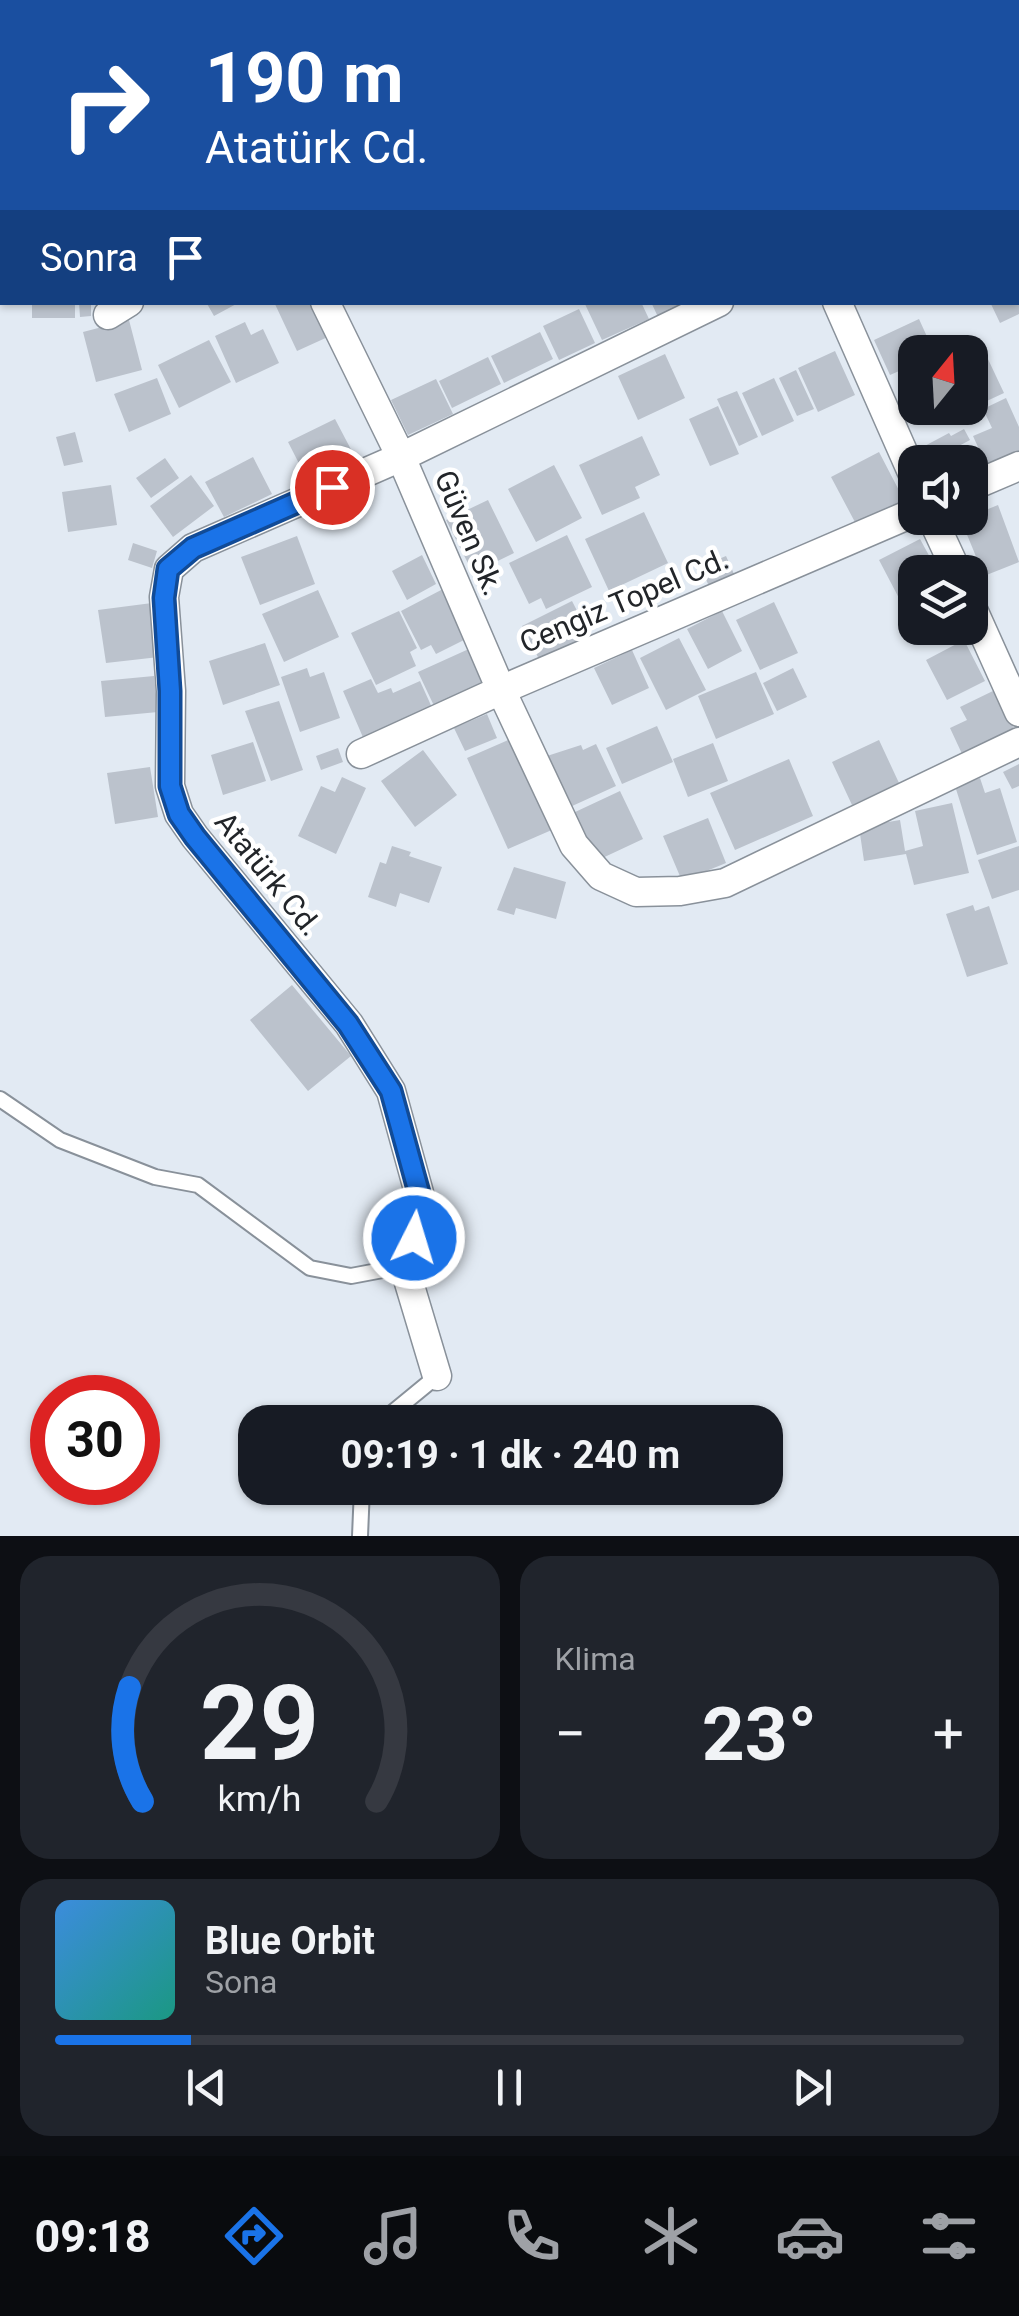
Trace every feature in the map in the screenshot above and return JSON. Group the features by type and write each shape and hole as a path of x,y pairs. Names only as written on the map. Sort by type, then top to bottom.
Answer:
{"street":[{"name":"Güven Sk.","path":"326,305 401,457 500,690 574,845 601,876 636,892 680,891 725,883 1019,742"},
{"name":"Atatürk Cd.","path":"404,1266 424,1211 391,1091 348,1024 179,814 170,786 170,691 164,598 168,569 193,548 401,457 713,305"},
{"path":"838,305 900,445"},
{"path":"988,480 1019,466"},
{"name":"Cengiz Topel Cd.","path":"361,754 898,519"},
{"path":"988,642 1019,712"},
{"path":"404,1266 436,1376"}],"lane":[{"path":"0,1099 60,1140 156,1177 198,1186 310,1268 351,1276 404,1266"},
{"path":"401,1405 436,1376"},
{"path":"360,1536 361,1505"}],"building":[{"path":"32,305 75,305 75,318 32,318"},
{"path":"79,305 91,305 91,316 80,317"},
{"path":"208,305 234,305 214,316"},
{"path":"275,305 316,305 330,336 297,351"},
{"path":"585,305 642,305 649,319 602,340"},
{"path":"652,305 682,305 658,317"},
{"path":"991,305 1019,305 1019,314 1000,323"},
{"path":"579,309 595,343 559,360 543,326"},
{"path":"919,319 926,335 898,335 898,371 890,375 874,340"},
{"path":"129,320 142,370 96,382 83,332"},
{"path":"245,322 251,335 263,329 279,363 236,383 215,336"},
{"path":"540,332 553,359 504,383 491,356"},
{"path":"209,340 231,382 179,408 158,365"},
{"path":"835,351 855,395 818,412 798,368"},
{"path":"665,354 685,398 638,420 618,376"},
{"path":"488,357 501,384 452,408 439,381"},
{"path":"988,359 1004,393 988,400"},
{"path":"796,370 814,409 797,416 779,378"},
{"path":"157,378 171,414 129,432 114,394"},
{"path":"774,378 794,421 762,436 742,393"},
{"path":"436,379 453,414 408,435 391,400"},
{"path":"737,391 758,437 739,446 717,399"},
{"path":"1006,398 1019,427 1019,453 988,467 988,445 977,445 973,436 992,428 988,407"},
{"path":"718,406 739,454 710,466 689,419"},
{"path":"335,419 356,459 309,483 288,442"},
{"path":"964,429 970,440 961,445 926,445 949,433 951,436"},
{"path":"75,432 83,462 64,466 56,437"},
{"path":"642,436 660,475 635,487 640,498 602,515 579,465"},
{"path":"879,452 898,488 898,503 856,524 831,477"},
{"path":"253,457 272,494 224,517 205,482"},
{"path":"165,458 179,478 151,498 136,478"},
{"path":"554,465 582,518 536,542 508,489"},
{"path":"191,475 214,506 173,537 150,506"},
{"path":"111,485 117,525 68,532 62,492"},
{"path":"488,500 514,553 473,573 446,520"},
{"path":"998,505 1019,562 988,574 988,555 975,555 967,535 988,535 988,509"},
{"path":"644,512 668,563 609,591 585,539"},
{"path":"567,535 592,587 546,609 541,598 529,604 509,563"},
{"path":"297,536 315,584 260,605 241,557"},
{"path":"920,539 929,555 898,555 898,596 879,560"},
{"path":"133,543 157,551 152,568 128,560"},
{"path":"422,555 436,584 407,600 392,571"},
{"path":"726,556 734,574 709,586 700,567"},
{"path":"443,589 468,638 436,654 431,645 421,650 401,611"},
{"path":"318,590 339,637 284,662 262,614"},
{"path":"572,601 591,638 541,663 522,626"},
{"path":"774,602 798,653 760,670 736,620"},
{"path":"152,603 159,657 106,663 98,610"},
{"path":"399,611 417,648 410,652 416,666 376,685 351,633"},
{"path":"722,611 742,651 708,669 687,629"},
{"path":"679,638 706,690 666,710 640,658"},
{"path":"265,643 280,685 223,705 209,661"},
{"path":"954,645 967,645 985,681 947,700 926,660"},
{"path":"471,648 489,686 436,710 418,672"},
{"path":"632,650 649,688 612,705 594,668"},
{"path":"307,668 310,677 324,672 340,718 300,732 281,677"},
{"path":"793,668 807,697 777,711 763,683"},
{"path":"756,672 774,714 716,739 698,696"},
{"path":"154,676 158,712 105,717 101,681"},
{"path":"371,679 378,693 391,688 393,693 420,681 434,712 365,742 343,691"},
{"path":"995,690 1015,731 963,756 950,728 967,720 960,707"},
{"path":"279,701 303,770 271,781 245,711"},
{"path":"487,714 497,738 465,751 454,728"},
{"path":"657,726 673,762 622,784 606,748"},
{"path":"513,738 554,829 508,849 467,758"},
{"path":"879,740 899,783 852,805 832,762"},
{"path":"253,742 266,781 223,795 211,755"},
{"path":"713,743 728,781 688,797 673,759"},
{"path":"596,744 616,786 570,807 547,756"},
{"path":"338,748 343,762 321,770 316,756"},
{"path":"423,750 457,795 415,827 381,781"},
{"path":"789,759 813,816 735,850 710,793"},
{"path":"1019,764 1019,786 1012,789 1003,772"},
{"path":"150,767 158,817 115,824 107,773"},
{"path":"342,777 366,788 336,854 298,836 321,786 335,792"},
{"path":"980,778 985,793 1000,788 1017,842 977,855 955,786"},
{"path":"620,791 643,839 596,861 573,813"},
{"path":"952,803 969,873 914,885 906,854 864,861 859,827 900,820 905,851 923,846 915,811"},
{"path":"708,818 726,863 682,881 663,836"},
{"path":"392,846 442,867 429,903 400,893 396,907 368,897 380,862 386,864"},
{"path":"1019,846 1019,890 992,899 978,860"},
{"path":"514,867 566,882 556,919 516,908 514,915 497,910"},
{"path":"973,905 975,911 989,906 1008,964 967,977 946,914"},
{"path":"292,985 351,1056 308,1091 250,1020"}],"route":[{"path":"332,487 193,548 168,569 164,598 170,691 170,786 179,814 195,837 348,1024 391,1091 424,1211 414,1238"}]}
